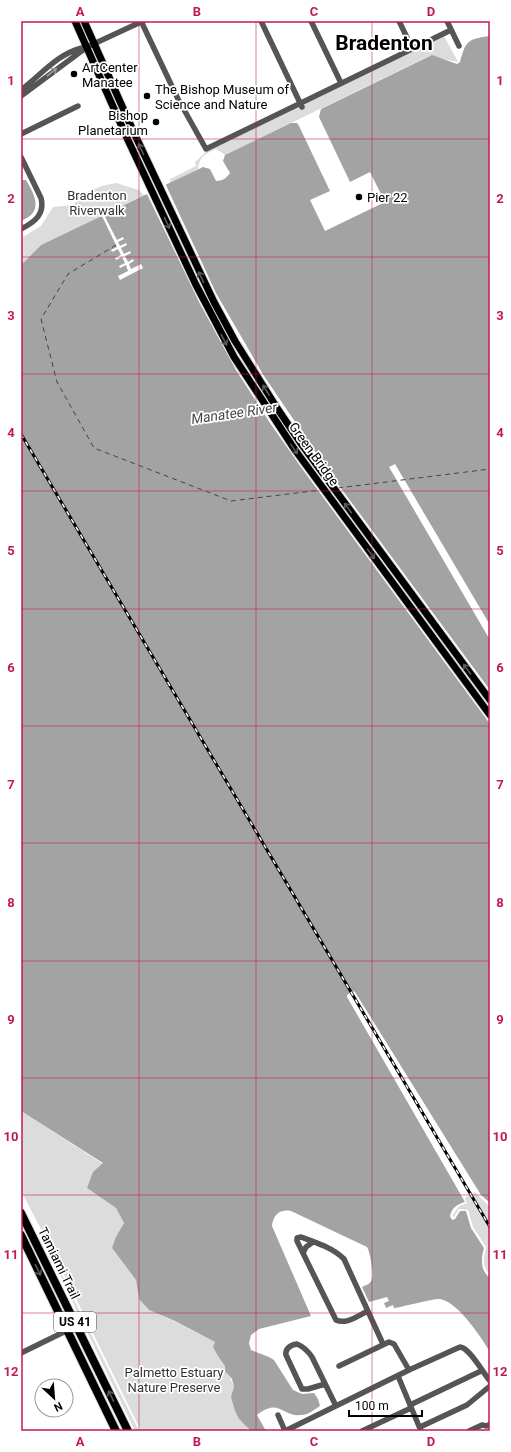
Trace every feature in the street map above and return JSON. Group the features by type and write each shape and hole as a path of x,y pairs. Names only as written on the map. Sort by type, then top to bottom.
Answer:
{"highway":[{"name":"Tamiami Trail","path":"21,1213 128,1431"},
{"name":"Tamiami Trail","path":"21,1235 116,1431"}],"main road":[{"name":"Green Bridge","path":"75,21 150,188 196,285 234,357 295,450 490,715"},
{"name":"Green Bridge","path":"84,21 158,185 214,302 235,341 302,445 490,700"},
{"path":"108,95 115,92"}],"street":[{"path":"21,96 87,47 142,21 178,99 206,149 301,105 341,83 451,30"},
{"path":"261,21 301,105"},
{"path":"311,21 341,83"},
{"path":"399,21 412,48"},
{"path":"447,21 459,46"},
{"path":"21,90 61,56 73,50 87,47"},
{"path":"21,134 78,106"},
{"path":"21,157 23,166 41,198 42,207 40,215 36,220 21,229"},
{"path":"368,1311 344,1322 336,1320 297,1241 297,1238 300,1237 313,1242 338,1254 344,1259 368,1311 383,1344"},
{"path":"303,1253 306,1247 313,1242"},
{"path":"21,1353 68,1330"},
{"path":"339,1366 389,1342 394,1344 409,1370"},
{"path":"325,1384 308,1389 302,1388 286,1355 286,1350 297,1344 305,1348 312,1357 336,1406"},
{"path":"278,1415 285,1431 409,1370 463,1347 469,1351 481,1371 490,1381"},
{"path":"362,1431 481,1371"},
{"path":"398,1376 421,1429 467,1404 490,1386"},
{"path":"469,1431 482,1425 489,1426"}],"green space":[{"name":"Bradenton Riverwalk","path":"443,34 458,62 429,56 225,155 216,149 201,158 198,169 174,181 176,195 174,199 148,209 140,197 41,245 21,265 21,238 41,226 53,207 73,205 80,197 89,191 116,183 139,190 149,202 171,192 170,179 196,166 195,162 208,150 270,118"},
{"name":"Palmetto Estuary Nature Preserve","path":"21,1111 103,1164 87,1188 116,1208 124,1223 112,1248 136,1280 139,1299 149,1310 215,1342 234,1387 235,1411 239,1419 248,1427 246,1431 141,1431 53,1252 21,1191"},
{"path":"475,1192 490,1207 490,1275 484,1265 486,1247 473,1227 468,1210 459,1209 454,1217 452,1216 459,1206 467,1203 465,1198"},
{"path":"47,1245 139,1431 135,1431 73,1303"}],"water":[{"name":"Manatee River","path":"490,36 490,1203 481,1195 355,992 353,991 347,995 347,997 465,1202 452,1210 450,1216 452,1220 455,1219 460,1211 466,1211 471,1228 484,1248 482,1264 484,1271 490,1278 490,1352 461,1313 454,1306 440,1299 394,1308 393,1305 386,1308 384,1303 389,1301 387,1297 369,1302 362,1287 371,1282 372,1276 371,1263 367,1247 291,1211 280,1212 274,1219 272,1226 311,1316 259,1329 251,1335 249,1343 251,1350 274,1360 293,1390 302,1394 314,1393 320,1406 304,1415 295,1415 280,1409 270,1408 257,1415 266,1431 244,1431 250,1430 239,1419 235,1411 231,1397 234,1387 232,1379 225,1371 225,1366 213,1347 215,1342 175,1321 149,1310 139,1299 136,1280 112,1248 124,1223 116,1208 87,1188 93,1172 103,1163 21,1111 21,265 41,245 147,194 151,199 167,191 165,185 203,167 210,169 216,181 224,179 230,173 223,161 225,155 291,123 297,123 299,126 330,191 310,200 325,231 385,202 370,172 350,182 319,117 321,109 432,55 457,64 460,62 464,49 469,42 477,38"},
{"path":"21,180 26,180 36,203 33,213 21,221"}],"pier":[{"path":"165,183 216,293 264,376 329,472 490,690 490,724 303,470 270,423 236,370 199,302 146,192 149,192 152,197 165,191 163,185"},
{"path":"104,215 117,240 123,237 124,239 118,242 120,246 126,243 127,245 121,248 124,254 130,251 131,253 125,256 128,262 133,259 134,261 129,264 131,269 141,264 143,268 120,280 118,276 128,271 126,265 120,268 119,266 125,263 122,257 116,260 115,258 121,255 118,249 112,252 111,250 117,247 102,216"},
{"path":"395,464 490,625 490,640 389,467"}],"ferry route":[{"path":"116,245 68,274 41,319 57,382 94,448 231,501 321,490"},
{"path":"338,488 490,469"}],"railway":[{"path":"21,434 490,1227"}],"place":[{"name":"ArtCenter Manatee","path":"74,74"},
{"name":"The Bishop Museum of Science and Nature","path":"147,96"},
{"name":"Bishop Planetarium","path":"156,122"},
{"name":"Pier 22","path":"359,197"}],"district":[{"name":"Bradenton","path":"384,43"}]}
